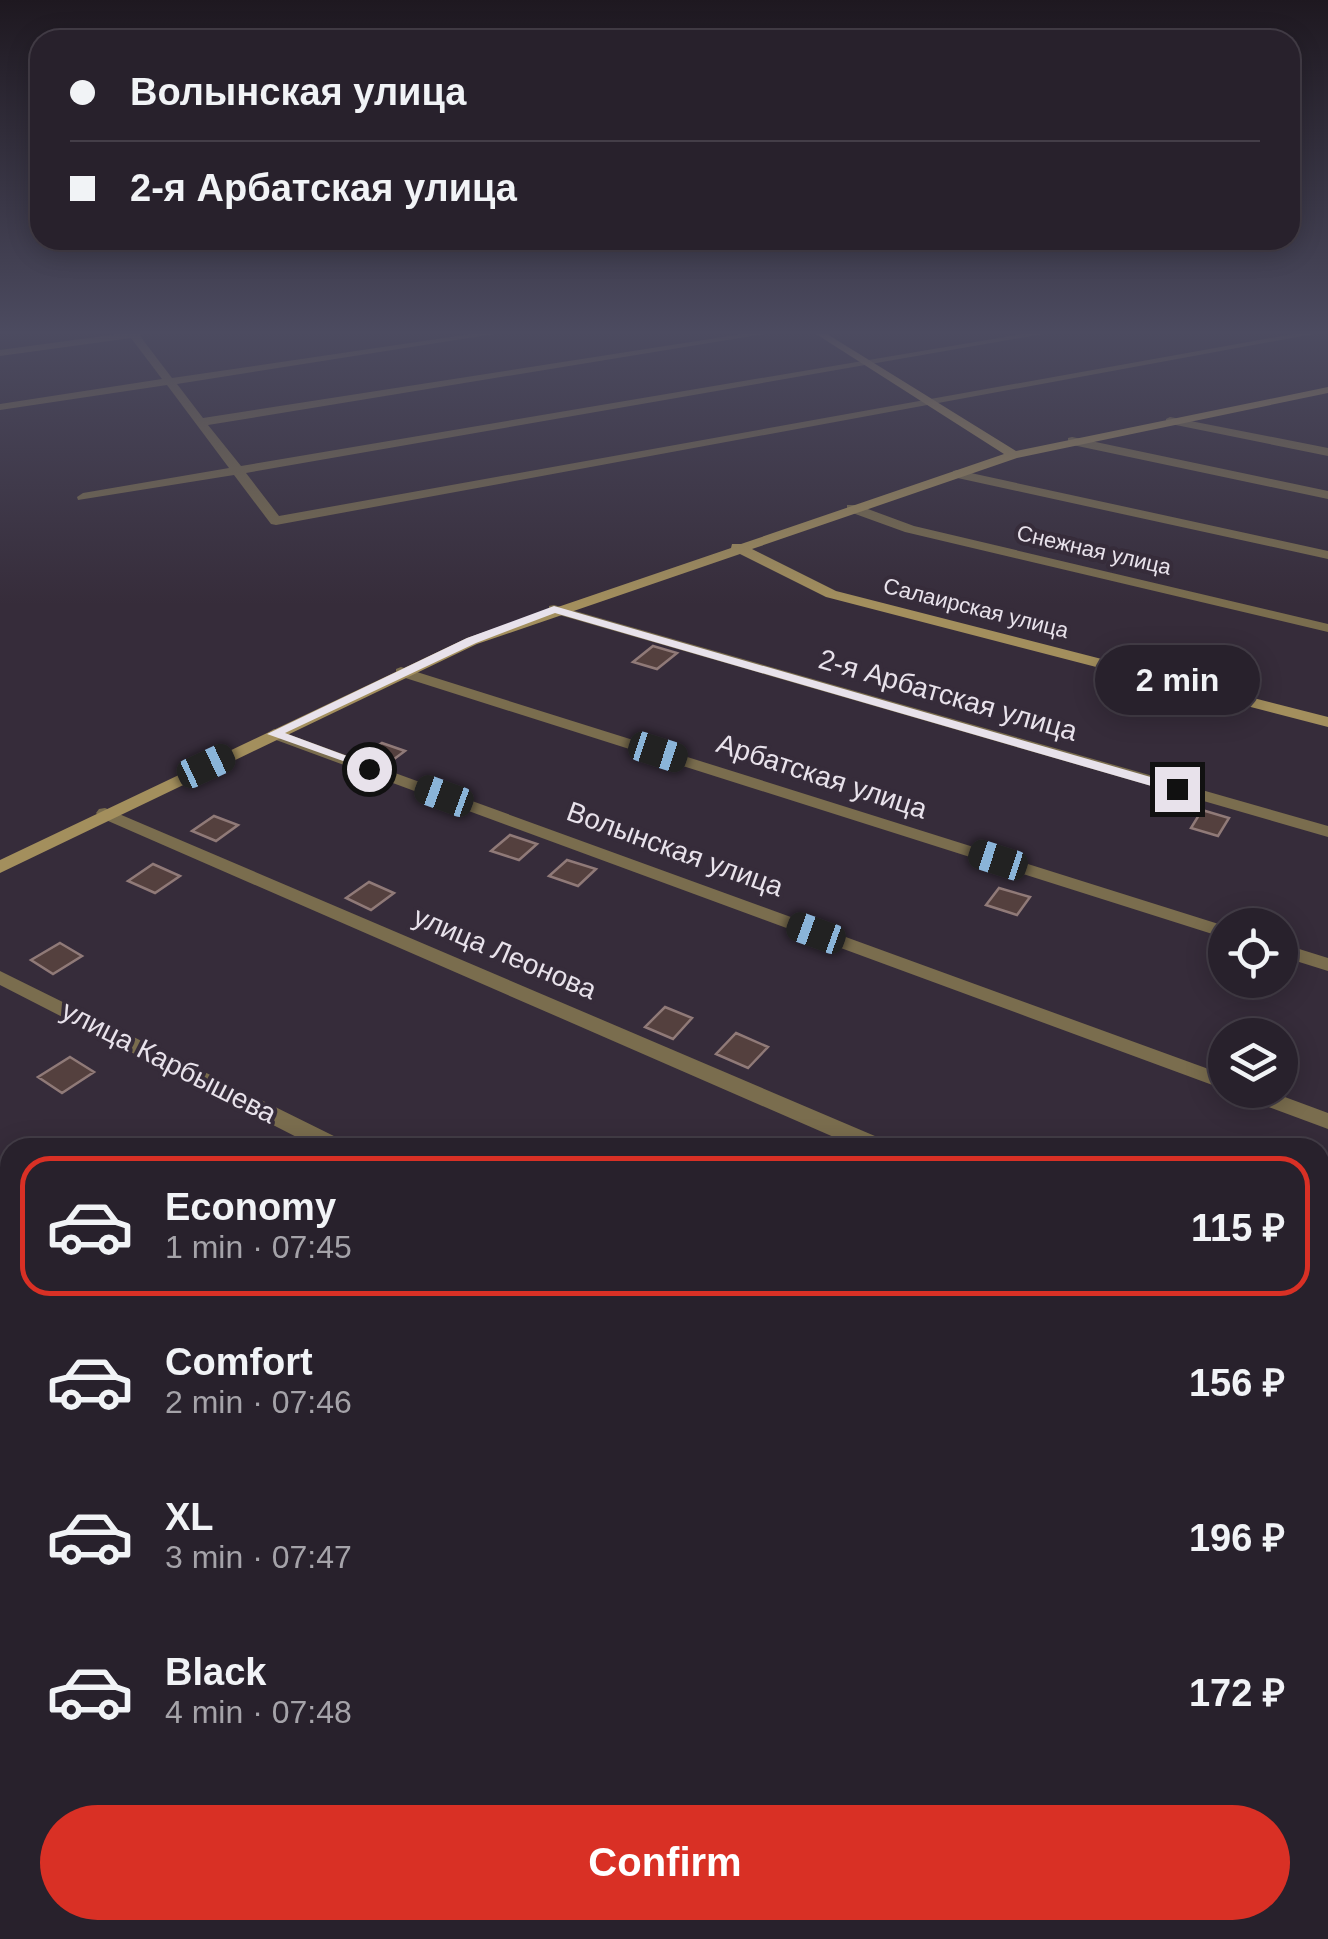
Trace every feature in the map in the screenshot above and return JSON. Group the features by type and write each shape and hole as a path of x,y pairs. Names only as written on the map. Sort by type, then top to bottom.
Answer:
{"main road":[{"path":"966,424 1014,455"},
{"path":"0,867 106,812 401,672 554,609 1014,455 1153,424"},
{"name":"Салаирская улица","path":"737,547 831,594 1328,722"}],"street":[{"path":"204,424 276,521 795,424"},
{"path":"82,496 498,424"},
{"path":"1188,424 1328,452"},
{"path":"1072,441 1328,495"},
{"path":"957,474 1328,555"},
{"name":"Снежная улица","path":"852,508 910,529 1328,628"},
{"name":"2-я Арбатская улица","path":"554,609 1328,832"},
{"name":"Арбатская улица","path":"401,672 1208,927"},
{"name":"Волынская улица","path":"274,734 1208,1077"},
{"name":"улица Леонова","path":"106,812 859,1138"},
{"path":"1298,956 1328,965"},
{"name":"улица Карбышева","path":"0,977 318,1138"},
{"path":"1293,1108 1328,1121"}],"building":[{"path":"653,646 677,653 657,669 633,662"},
{"path":"382,743 405,751 386,765 362,756"},
{"path":"1202,810 1229,818 1218,836 1191,828"},
{"path":"214,816 238,825 216,841 192,831"},
{"path":"510,835 537,844 519,860 491,851"},
{"path":"567,860 596,869 578,886 549,876"},
{"path":"153,864 180,876 155,893 128,881"},
{"path":"369,882 394,893 371,910 346,898"},
{"path":"999,888 1030,897 1017,915 986,905"},
{"path":"60,943 82,956 53,974 31,960"},
{"path":"665,1007 692,1018 673,1039 645,1027"},
{"path":"736,1033 768,1047 748,1068 716,1054"},
{"path":"70,1057 94,1072 62,1093 38,1077"}],"route":[{"path":"369,769 274,734 472,641 554,609 1177,789"}]}
